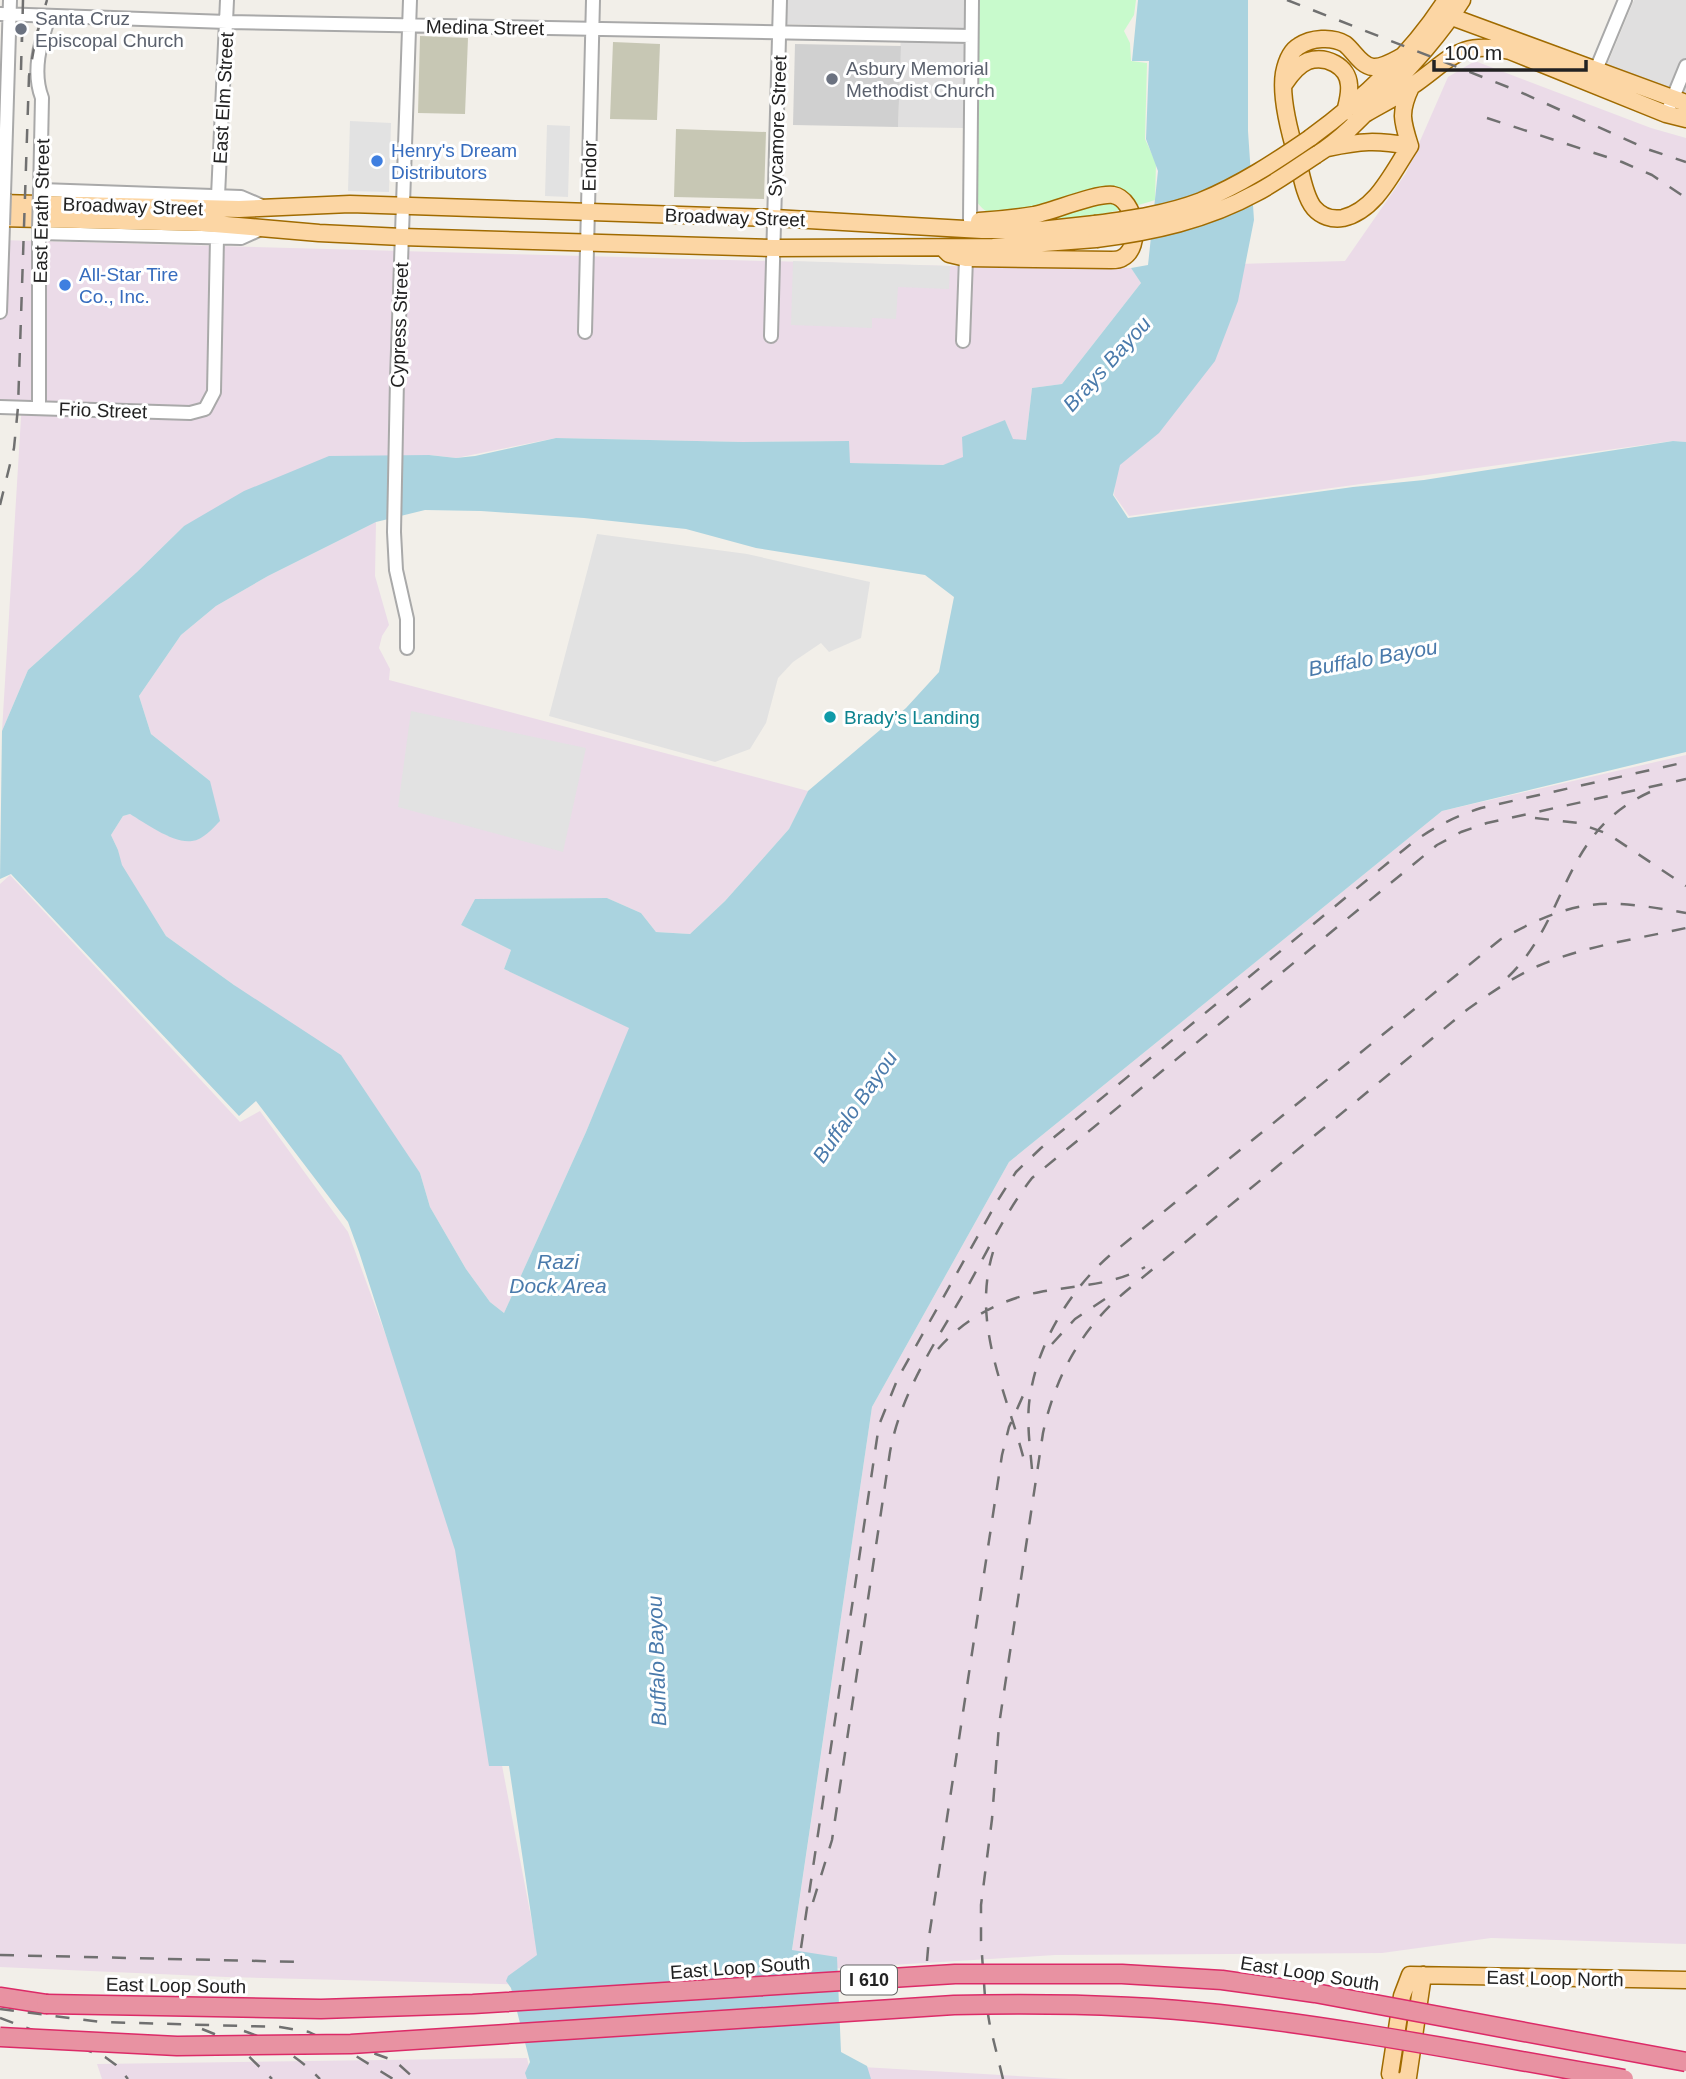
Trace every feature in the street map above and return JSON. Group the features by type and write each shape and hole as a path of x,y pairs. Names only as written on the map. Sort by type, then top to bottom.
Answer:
{"highway":[{"name":"East Loop South","path":"0,1999 46,2004 335,2009 473,2004 955,1974 1122,1974 1222,1980 1315,1993 1686,2062"},
{"name":"I 610","path":"0,2037 177,2046 351,2044 954,2005 1030,2003 1216,2014 1308,2025 1624,2079"},
{"path":"0,2046 109,2043"}],"main road":[{"name":"Broadway Street","path":"2,227 203,223 402,237 774,248 1042,245 1201,201 1256,174 1345,112 1403,56 1446,0"},
{"path":"1321,152 1365,114 1432,43 1462,0"},
{"path":"1433,20 1452,17 1593,76 1675,106 1686,119"},
{"path":"1403,56 1382,66 1373,67 1365,64 1343,43 1324,38 1311,40 1297,47 1289,57 1283,85 1290,134 1303,180 1313,207 1326,217 1337,219 1356,215 1375,199 1410,146"},
{"path":"1365,114 1411,87 1457,53 1473,47 1510,51 1593,76"},
{"path":"1283,85 1292,71 1307,61 1321,58 1337,64 1346,73 1350,84 1345,112"},
{"path":"1410,146 1403,124 1403,104 1411,87"},
{"path":"1321,152 1361,141 1382,141 1410,146"},
{"name":"Broadway Street","path":"2,193 266,208 322,205 403,206 774,218 914,227 1143,233 1196,219 1256,194 1321,152"},
{"path":"914,227 1033,215 1104,195 1116,195 1125,201 1129,208 1134,240 1132,249 1122,258 1111,260 966,258 949,254 941,247"},
{"path":"1393,2079 1390,2074 1402,1996 1410,1975 1423,1975 1408,2077 1405,2079"},
{"name":"East Loop North","path":"1423,1975 1686,1980"}],"street":[{"name":"East Erath Street","path":"0,312 5,15 10,0"},
{"name":"East Elm Street","path":"218,196 228,0"},
{"name":"Cypress Street","path":"407,648 407,619 396,570 394,532 410,0"},
{"name":"Endor","path":"585,332 593,0"},
{"name":"Sycamore Street","path":"771,336 780,0"},
{"path":"970,220 972,0"},
{"path":"1593,76 1625,0"},
{"name":"Medina Street","path":"5,15 592,30 971,36"},
{"name":"East Erath Street","path":"39,408 39,230 43,98 37,83 38,57 49,18"},
{"path":"1675,106 1686,66"},
{"name":"Broadway Street","path":"40,192 241,197 266,208"},
{"name":"Broadway Street","path":"39,230 241,238 264,228"},
{"name":"Frio Street","path":"0,407 190,413 205,408 214,392 217,238"},
{"path":"963,341 966,258"}],"shaded area":[{"path":"785,0 967,0 963,128 898,127 901,27 784,24"},
{"path":"1634,0 1686,0 1686,94 1607,65"},
{"path":"420,36 468,38 465,114 418,113"},
{"path":"613,42 660,44 657,120 610,119"},
{"name":"Asbury Memorial Methodist Church","path":"795,44 901,46 898,127 793,125"},
{"path":"1475,61 1651,128 1686,138 1686,442 1672,441 1129,516 1114,495 1117,461 1238,264 1345,261 1406,173 1448,77"},
{"path":"350,121 391,123 389,192 348,191"},
{"path":"547,125 570,126 568,197 545,196"},
{"path":"676,129 766,132 764,199 674,197"},
{"path":"0,240 950,266 1131,268 1141,283 1062,384 1032,388 1026,440 1013,440 1005,420 963,458 943,465 849,463 849,441 556,438 456,458 429,455 184,526 28,670 2,731 22,401 0,400"},
{"path":"793,261 950,266 949,289 898,287 896,319 872,318 872,328 791,325"},
{"path":"376,522 375,576 389,625 379,648 390,669 389,680 808,791 789,829 725,901 690,934 656,932 641,913 607,898 475,899 461,925 511,950 504,969 630,1028 504,1313 490,1302 466,1269 430,1207 420,1173 234,985 166,936 121,865 111,835 123,816 130,814 168,836 210,781 151,734 139,696 181,635 216,606 268,576"},
{"path":"597,534 747,554 870,582 861,638 829,652 821,643 793,662 778,678 766,723 750,749 715,762 549,716"},
{"path":"411,711 586,748 563,852 398,807"},
{"path":"1686,755 1686,1944 1491,1938 1382,1953 1055,1955 794,1971 792,1951 872,1407 1009,1162 1442,811"},
{"path":"10,875 240,1122 260,1111 348,1232 457,1530 544,1985 226,1977 0,1967 0,884"},
{"path":"527,2058 532,2079 102,2079 97,2064"},
{"path":"862,2067 1069,2079 863,2079"}],"green space":[{"path":"979,0 1136,0 1134,15 1124,31 1130,43 1131,61 1147,63 1145,139 1156,163 1155,200 1086,217 1057,221 1004,219 985,210 974,195"}],"water":[{"path":"1138,0 1248,0 1248,131 1254,220 1238,301 1215,361 1159,433 1120,465 1113,495 1128,518 1424,480 1673,441 1686,442 1686,752 1442,811 1009,1162 872,1407 792,1950 837,1957 841,2052 867,2066 871,2079 527,2079 525,2073 530,2062 511,1988 506,1981 508,1976 537,1955 509,1766 489,1766 455,1550 348,1222 256,1101 239,1116 11,874 0,879 2,731 28,670 184,526 244,491 329,456 429,455 456,458 556,438 849,441 850,463 943,465 963,457 962,437 1005,420 1013,439 1026,440 1032,388 1062,384 1141,283 1131,268 1148,265 1158,171 1146,139 1149,61 1132,61","holes":["425,510 481,511 686,529 756,548 925,575 954,597 939,672 906,708 808,791 789,829 725,901 690,934 656,932 641,913 607,898 475,899 461,925 511,950 504,969 629,1028 586,1132 504,1313 490,1302 466,1269 430,1207 420,1173 341,1055 234,985 166,936 122,865 111,835 123,816 130,814 160,832 185,841 200,838 220,821 210,781 151,734 139,696 181,635 216,606 268,576 376,522"]}],"railway":[{"path":"22,42 23,0"},
{"path":"0,505 14,448 18,407 29,76 36,37 47,0"},
{"path":"1287,0 1518,91 1647,149 1686,162"},
{"path":"21,70 22,32"},
{"path":"1487,118 1622,162 1652,175 1686,198"},
{"path":"801,1948 879,1425 898,1378 1016,1172 1041,1148 1412,843 1429,832 1454,818 1481,808 1686,762"},
{"path":"813,1902 832,1840 895,1429 922,1365 1006,1216 1032,1178 1437,845 1461,832 1487,823 1686,779"},
{"path":"1508,977 1528,954 1544,929 1568,877 1599,830 1621,809 1650,792"},
{"path":"1535,818 1578,823 1608,834 1686,886"},
{"path":"1032,1469 1028,1412 1038,1362 1055,1323 1067,1304 1109,1256 1501,939 1550,916 1590,905 1633,905 1686,913"},
{"path":"1003,2079 985,1997 981,1905 992,1819 999,1725 1043,1433 1055,1393 1072,1355 1095,1322 1125,1292 1468,1009 1520,975 1556,959 1592,948 1686,928"},
{"path":"993,1252 987,1279 988,1331 1000,1383 1024,1460"},
{"path":"938,1349 959,1328 997,1305 1025,1295 1119,1278 1145,1267"},
{"path":"1052,1344 1075,1319 1114,1293"},
{"path":"927,1961 1002,1455 1009,1427 1026,1389"},
{"path":"0,1955 303,1962"},
{"path":"0,2009 101,2022 280,2027 309,2032 351,2053 393,2079"},
{"path":"0,2018 105,2057 128,2079"},
{"path":"202,2029 234,2042 272,2079"},
{"path":"244,2031 285,2050 320,2079"},
{"path":"348,2044 395,2061 415,2079"}],"place":[{"name":"Santa Cruz Episcopal Church","path":"21,29"},
{"name":"Asbury Memorial Methodist Church","path":"832,79"},
{"name":"Henry's Dream Distributors","path":"377,161"},
{"name":"All-Star Tire Co., Inc.","path":"65,285"},
{"name":"Brady’s Landing","path":"830,717"}],"water label":[{"name":"Brays Bayou","path":"1107,364"},
{"name":"Buffalo Bayou","path":"1373,658"},
{"name":"Buffalo Bayou","path":"855,1107"},
{"name":"Razi Dock Area","path":"558,1274"},
{"name":"Buffalo Bayou","path":"657,1661"}]}
